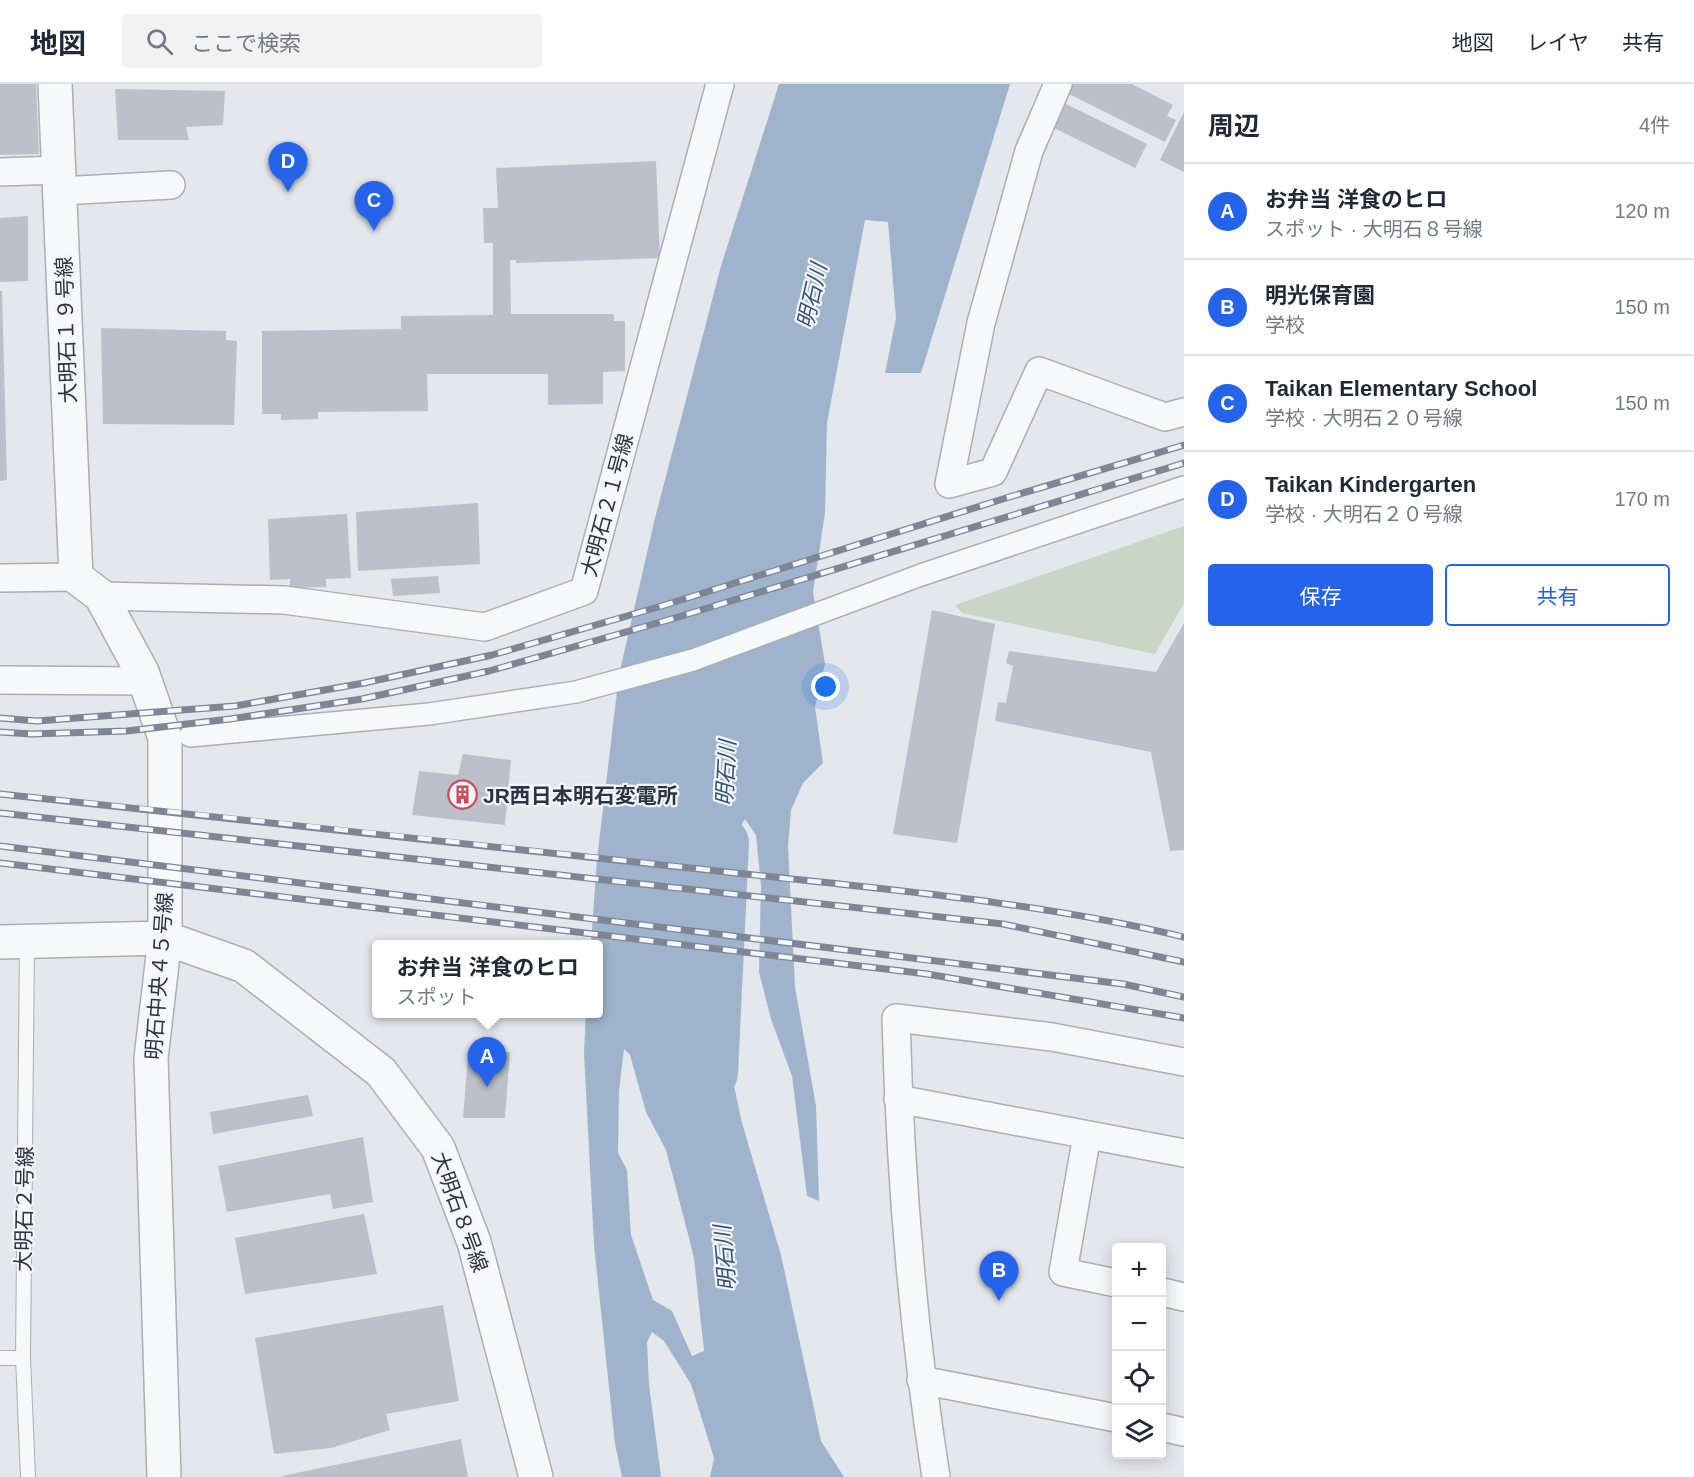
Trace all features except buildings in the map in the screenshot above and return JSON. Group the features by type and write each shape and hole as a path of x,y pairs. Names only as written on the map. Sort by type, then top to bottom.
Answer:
{"street":[{"name":"大明石１９号線","path":"55,84 59,181 89,586"},
{"name":"大明石２１号線","path":"89,586 284,600 485,627 584,591 720,84"},
{"path":"1058,84 1029,151 988,300 949,484 993,472 1039,370 1165,417 1184,412"},
{"path":"0,172 59,181 171,184"},
{"path":"190,736 429,714 576,692 693,660 921,576 1184,487"},
{"path":"0,578 89,586"},
{"name":"明石中央４５号線","path":"89,586 146,681 165,738 165,938 151,1058 164,1477"},
{"path":"0,680 146,681"},
{"path":"14,942 165,938"},
{"name":"大明石８号線","path":"165,938 244,966 381,1072 438,1148 474,1242 536,1477"},
{"path":"936,1477 921,1380 907,1244 898,1099 896,1018 1052,1037 1184,1062"},
{"path":"898,1099 1184,1153"},
{"path":"1087,1135 1064,1272 1112,1282"},
{"path":"1166,1293 1184,1297"},
{"path":"921,1380 1112,1417"},
{"path":"1166,1428 1184,1432"}],"lane":[{"name":"大明石２号線","path":"14,942 23,1358 28,1477"},
{"path":"0,1358 23,1358"}],"green space":[{"path":"1184,526 1184,603 1155,654 962,613 955,605"}],"water":[{"path":"779,84 1010,84 921,373 885,373 896,318 888,222 865,220 827,423 825,513 813,592 825,664 815,707 823,763 803,783 791,810 788,846 795,987 816,1106 819,1201 807,1196 792,1076 771,1019 759,972 761,885 756,835 745,819 725,853 713,988 742,1123 781,1255 821,1441 844,1477 710,1477 714,1458 691,1384 664,1341 652,1332 647,1342 649,1385 661,1477 622,1477 615,1444 594,1245 584,1053 586,1018 603,1018 603,940 591,940 597,859 619,675 655,518 721,266","holes":["624,1049 630,1055 646,1112 666,1150 694,1258 704,1351 692,1356 672,1311 653,1300 631,1235 627,1170 618,1153 619,1091"]}],"waterway":[{"name":"明石川","path":"712,1073 723,843"}],"railway":[{"path":"0,718 37,721 235,706 364,683 492,655 665,605 1184,445"},
{"path":"0,732 32,734 127,731 230,719 362,699 489,671 675,618 1184,463"},
{"path":"0,794 948,896 1067,913 1184,937"},
{"path":"0,813 1003,924 1184,962"},
{"path":"0,846 1123,984 1184,997"},
{"path":"0,863 927,974 1184,1018"}],"place":[{"name":"Taikan Kindergarten","path":"288,192"},
{"name":"Taikan Elementary School","path":"374,231"},
{"name":"JR西日本明石変電所","path":"462,795"},
{"name":"お弁当 洋食のヒロ","path":"487,1087"},
{"name":"明光保育園","path":"999,1301"}]}
